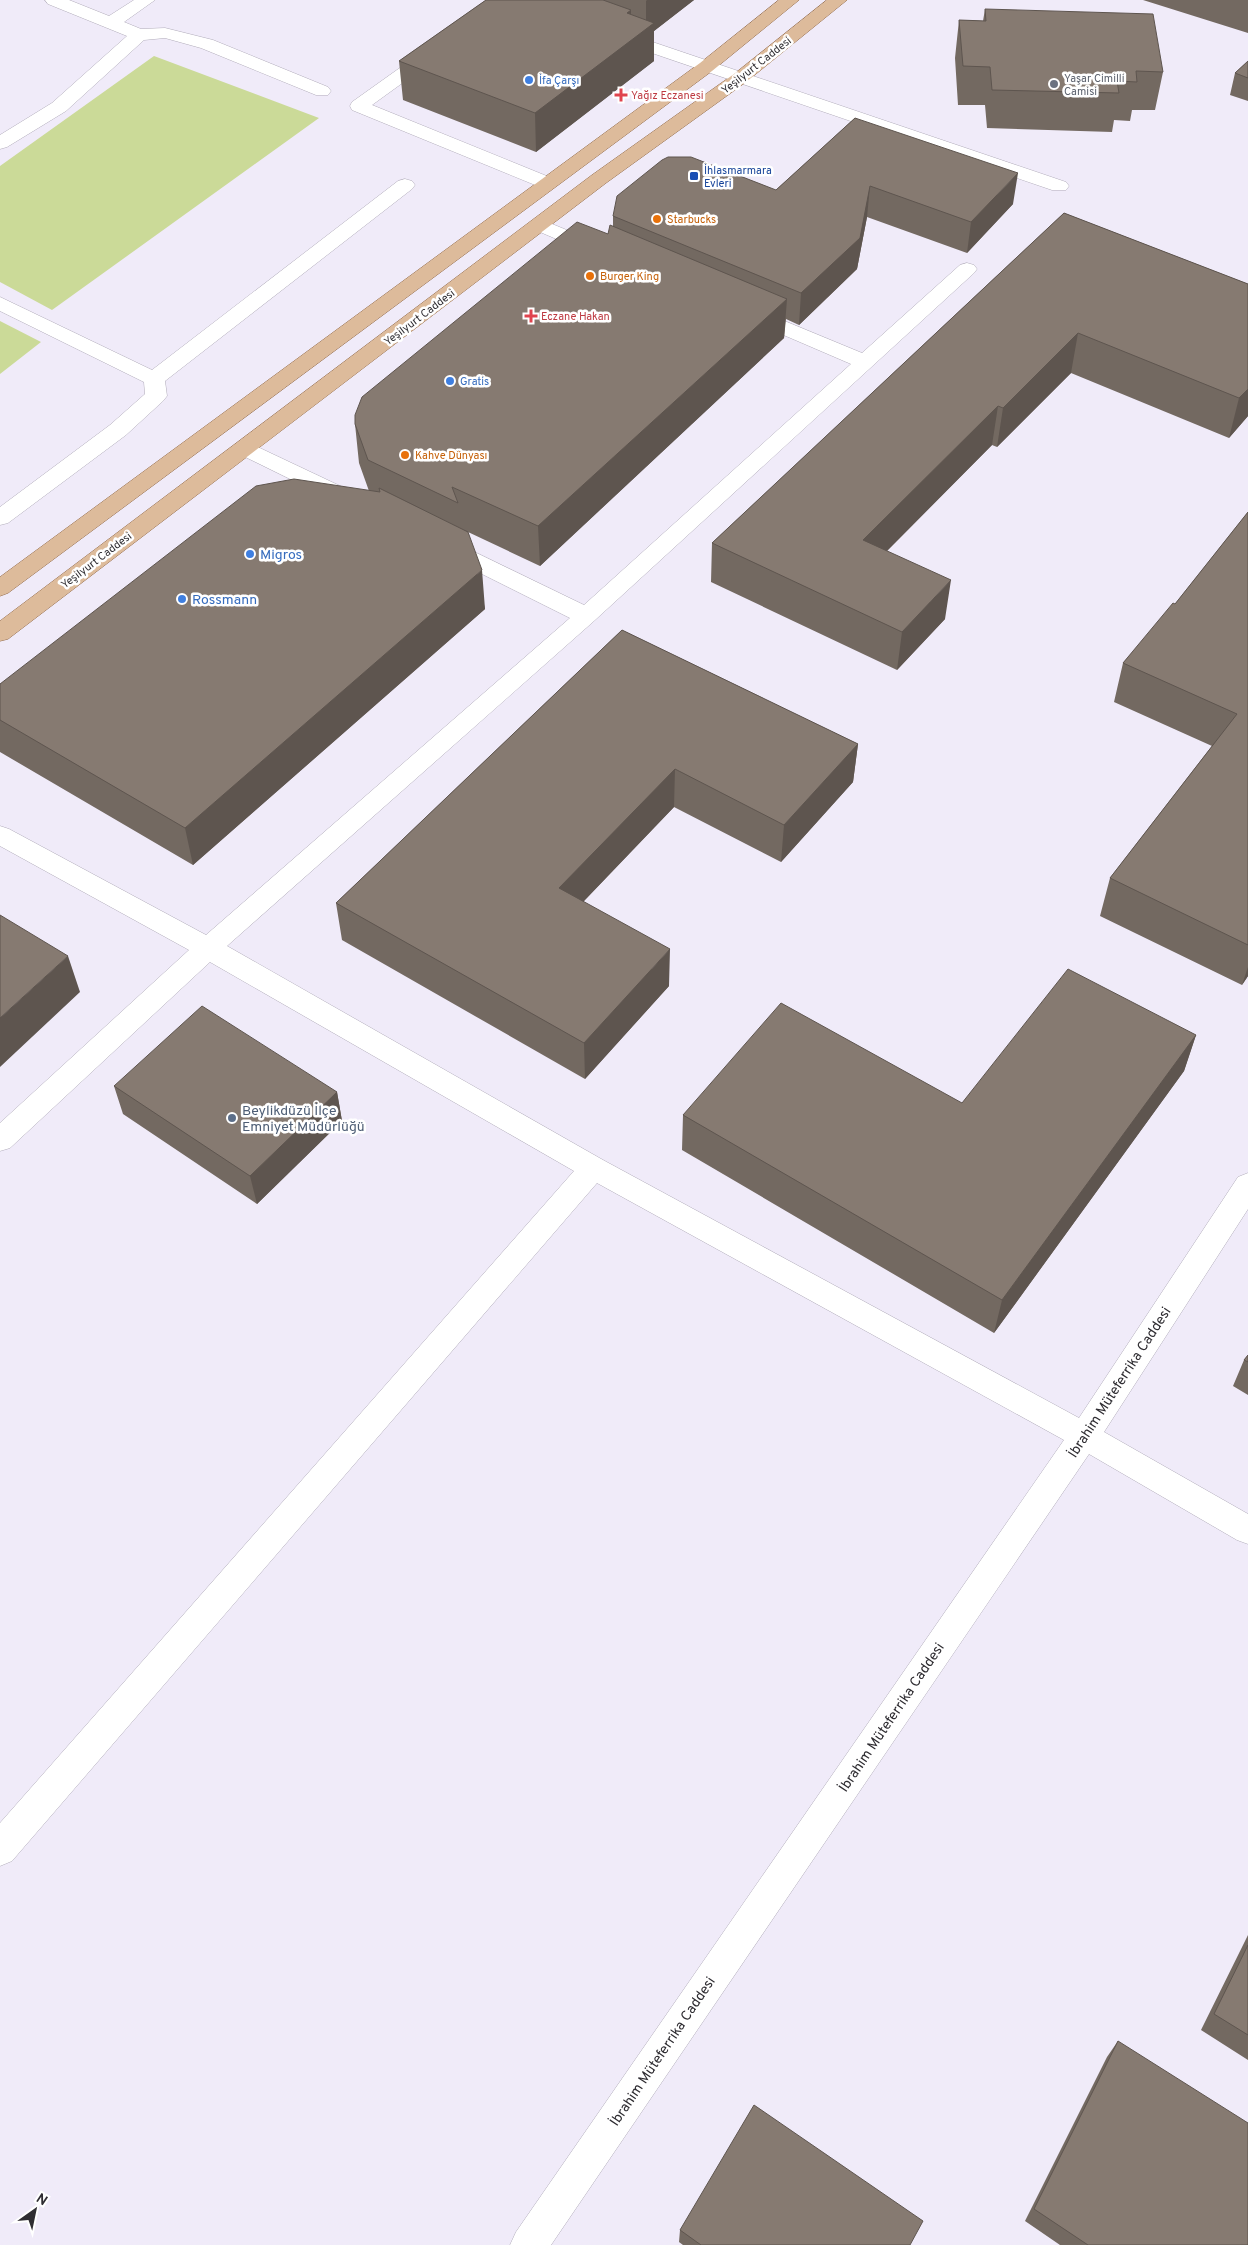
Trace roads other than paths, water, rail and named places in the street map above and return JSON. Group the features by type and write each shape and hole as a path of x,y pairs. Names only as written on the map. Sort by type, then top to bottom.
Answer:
{"main road":[{"path":"0,588 706,67 790,0"},
{"name":"Yeşilyurt Caddesi","path":"0,633 599,179 740,78 838,0"}],"street":[{"path":"54,0 139,35 165,33 207,44 322,91"},
{"path":"111,23 146,0"},
{"path":"604,30 706,67 1060,186"},
{"path":"0,143 58,107 139,35"},
{"path":"445,44 359,106 547,183"},
{"path":"154,379 405,185"},
{"path":"540,225 612,256"},
{"path":"0,1140 208,948 586,616 967,269"},
{"path":"0,303 154,379"},
{"path":"729,305 865,362"},
{"path":"0,518 118,430 156,396 154,379"},
{"path":"245,448 367,508"},
{"path":"429,538 586,616"},
{"path":"0,835 208,948 593,1168 1084,1436 1248,1530"},
{"path":"0,1849 593,1168"},
{"name":"İbrahim Müteferrika Caddesi","path":"529,2245 1084,1436 1248,1184"}],"place":[{"name":"İfa Çarşı","path":"529,80"},
{"name":"Yaşar Cimilli Camisi","path":"1054,84"},
{"name":"Yağız Eczanesi","path":"621,95"},
{"name":"İhlasmarmara Evleri","path":"694,176"},
{"name":"Starbucks","path":"657,219"},
{"name":"Burger King","path":"590,276"},
{"name":"Eczane Hakan","path":"531,316"},
{"name":"Gratis","path":"450,381"},
{"name":"Kahve Dünyası","path":"405,455"},
{"name":"Migros","path":"250,554"},
{"name":"Rossmann","path":"182,599"},
{"name":"Beylikdüzü İlçe Emniyet Müdürlüğü","path":"232,1118"}]}
